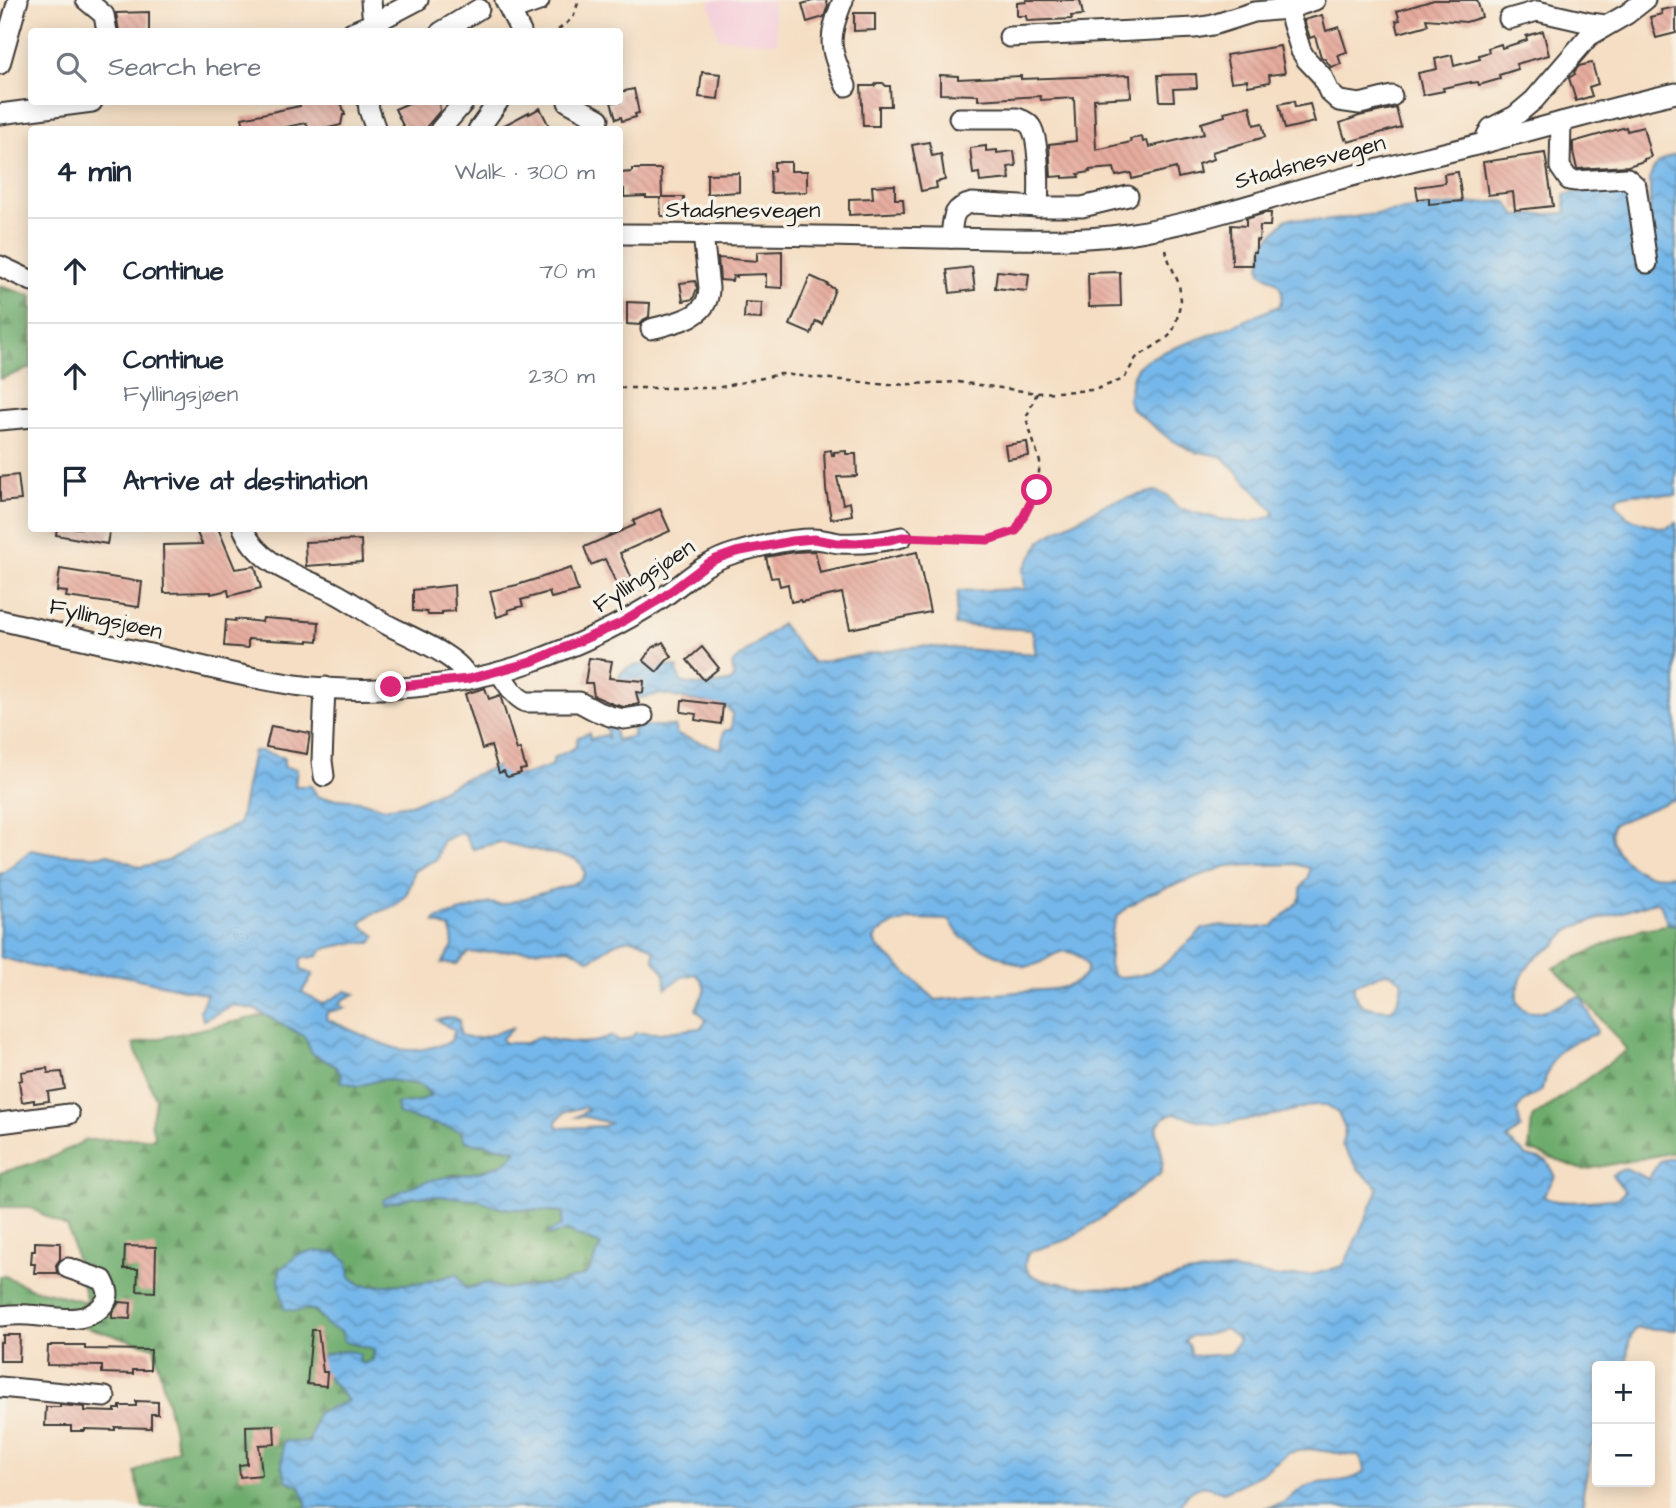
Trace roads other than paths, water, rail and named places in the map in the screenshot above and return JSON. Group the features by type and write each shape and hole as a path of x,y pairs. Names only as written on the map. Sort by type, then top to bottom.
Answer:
{"street":[{"path":"0,64 18,0"},
{"path":"86,0 104,15 106,28"},
{"path":"371,0 376,22"},
{"path":"362,28 418,0"},
{"path":"843,0 831,38 834,57 846,86"},
{"path":"1009,37 1195,28 1213,25 1255,6 1288,9 1315,0"},
{"path":"1488,142 1487,135 1491,128 1515,116 1534,100 1589,36 1645,0"},
{"path":"519,28 508,6 539,1"},
{"path":"448,28 479,9"},
{"path":"1288,9 1301,51 1322,76 1329,92 1339,101 1360,104 1392,96"},
{"path":"1509,19 1537,11 1606,25"},
{"name":"Stadsnesvegen","path":"623,234 1031,240 1124,234 1160,228 1376,169 1676,93"},
{"path":"0,114 69,105"},
{"path":"368,105 375,126"},
{"path":"443,126 461,105"},
{"path":"481,126 496,105"},
{"path":"573,105 599,119"},
{"path":"959,118 1017,118 1030,126 1037,154 1038,207"},
{"path":"1561,122 1560,167 1569,180 1627,178 1636,186 1647,263"},
{"path":"951,238 955,213 965,204 1082,207 1128,196"},
{"path":"651,329 691,316 706,304 709,288 703,234"},
{"path":"0,266 28,279"},
{"path":"0,419 28,417"},
{"path":"245,532 258,552 282,569 336,594 436,649 459,665 468,679"},
{"name":"Fyllingsjøen","path":"0,620 296,685 357,689 391,687 468,679 531,662 619,624 659,600 707,564 736,552 814,539 856,543 902,537"},
{"path":"499,672 512,691 526,702 579,702 610,716 624,719 643,716"},
{"path":"324,776 325,687"},
{"path":"0,1123 69,1114"},
{"path":"0,1316 27,1315 68,1319 84,1317 100,1309 107,1300 108,1291 103,1280 68,1268"},
{"path":"0,1387 104,1397"}],"water":[{"path":"1676,154 1676,496 1631,494 1617,498 1616,503 1628,518 1666,528 1676,523 1676,801 1614,824 1611,831 1618,852 1636,869 1646,874 1676,875 1676,925 1667,923 1660,903 1655,902 1572,928 1530,963 1518,986 1517,1001 1520,1007 1526,1011 1541,1012 1578,997 1582,998 1597,1030 1596,1034 1571,1043 1558,1052 1541,1091 1525,1100 1517,1110 1521,1128 1507,1139 1527,1156 1547,1161 1555,1177 1543,1196 1557,1201 1619,1198 1625,1191 1612,1175 1625,1168 1648,1179 1660,1161 1676,1157 1676,1330 1637,1328 1630,1339 1627,1361 1592,1361 1592,1445 1583,1493 1585,1508 1264,1508 1283,1503 1307,1486 1345,1480 1365,1471 1359,1456 1309,1449 1288,1453 1260,1475 1224,1492 1204,1486 1195,1488 1181,1504 1184,1508 306,1508 300,1486 286,1480 282,1467 283,1441 309,1442 317,1413 348,1401 312,1358 348,1351 360,1354 359,1362 363,1364 373,1360 374,1349 345,1342 342,1332 328,1326 316,1311 284,1309 280,1269 299,1254 316,1251 337,1253 348,1261 350,1277 361,1285 423,1283 457,1274 466,1288 487,1283 503,1289 559,1283 584,1275 590,1270 601,1245 566,1231 551,1235 547,1233 561,1226 563,1212 500,1208 477,1199 436,1196 414,1197 383,1205 383,1200 419,1184 487,1170 509,1159 517,1150 465,1141 461,1131 398,1114 396,1104 420,1101 431,1095 421,1085 383,1079 358,1086 340,1081 342,1076 335,1066 312,1053 304,1036 256,1010 234,1005 203,1020 200,1010 207,994 115,974 85,976 0,957 0,873 31,850 52,854 109,854 140,867 168,861 201,840 239,824 253,751 284,758 284,767 297,769 295,786 311,786 318,797 360,801 384,808 420,801 500,765 522,776 553,765 553,758 575,748 578,737 589,733 590,739 606,735 608,739 605,719 613,720 616,740 634,736 631,721 644,719 645,726 674,726 677,735 721,749 724,731 732,729 732,713 727,707 661,694 640,698 619,676 629,667 652,665 678,668 681,682 688,684 706,685 732,681 734,662 781,624 813,663 919,646 1036,654 1032,630 955,625 958,591 1025,589 1023,570 1047,536 1108,503 1155,491 1167,495 1176,507 1228,521 1251,522 1273,515 1274,511 1223,457 1197,453 1171,440 1132,409 1128,400 1133,375 1146,360 1279,306 1282,298 1280,288 1275,281 1261,272 1260,266 1265,243 1285,220 1290,218 1324,221 1419,208 1504,201 1516,216 1566,213 1564,195 1623,183 1635,213 1642,273 1655,270 1650,237 1650,179 1662,160","holes":["457,834 464,834 473,849 500,842 575,859 582,865 585,874 581,880 570,885 501,905 490,903 435,919 434,922 451,929 453,946 442,963 457,964 468,953 569,948 590,960 607,948 632,939 645,943 654,950 654,960 664,972 666,988 682,977 695,974 702,980 705,990 696,1009 706,1020 703,1026 660,1033 635,1033 632,1037 619,1041 610,1036 585,1043 538,1037 526,1043 504,1043 502,1038 514,1027 487,1036 467,1037 460,1034 459,1020 452,1017 437,1020 455,1031 450,1042 430,1048 408,1050 387,1045 326,1019 327,1012 346,1008 339,1004 355,994 346,991 323,1004 302,992 313,974 301,970 301,959 318,956 323,949 352,943 371,943 376,936 361,925 364,920 403,899 414,871 437,859 442,841","1295,864 1310,869 1301,888 1301,897 1273,926 1216,926 1203,929 1165,964 1154,970 1141,975 1120,977 1112,974 1109,964 1112,931 1117,917 1149,894 1227,866","913,919 948,920 964,939 1023,966 1038,964 1066,951 1073,953 1086,964 1086,973 1074,983 1060,988 936,1000 877,946 874,940 891,925","1390,973 1401,980 1401,992 1391,1010 1365,1006 1354,993 1354,985","1314,1105 1327,1105 1338,1113 1345,1129 1342,1145 1359,1170 1378,1187 1342,1266 1315,1274 1279,1277 1229,1270 1186,1274 1150,1285 1124,1288 1084,1287 1042,1280 1030,1274 1025,1266 1029,1252 1069,1239 1160,1174 1162,1158 1157,1131 1164,1118 1177,1114 1216,1125","584,1107 588,1110 576,1117 610,1123 604,1126 562,1128 557,1126 556,1121 565,1112","1225,1329 1239,1340 1230,1354 1191,1354 1188,1344 1184,1342 1191,1336"]}]}
